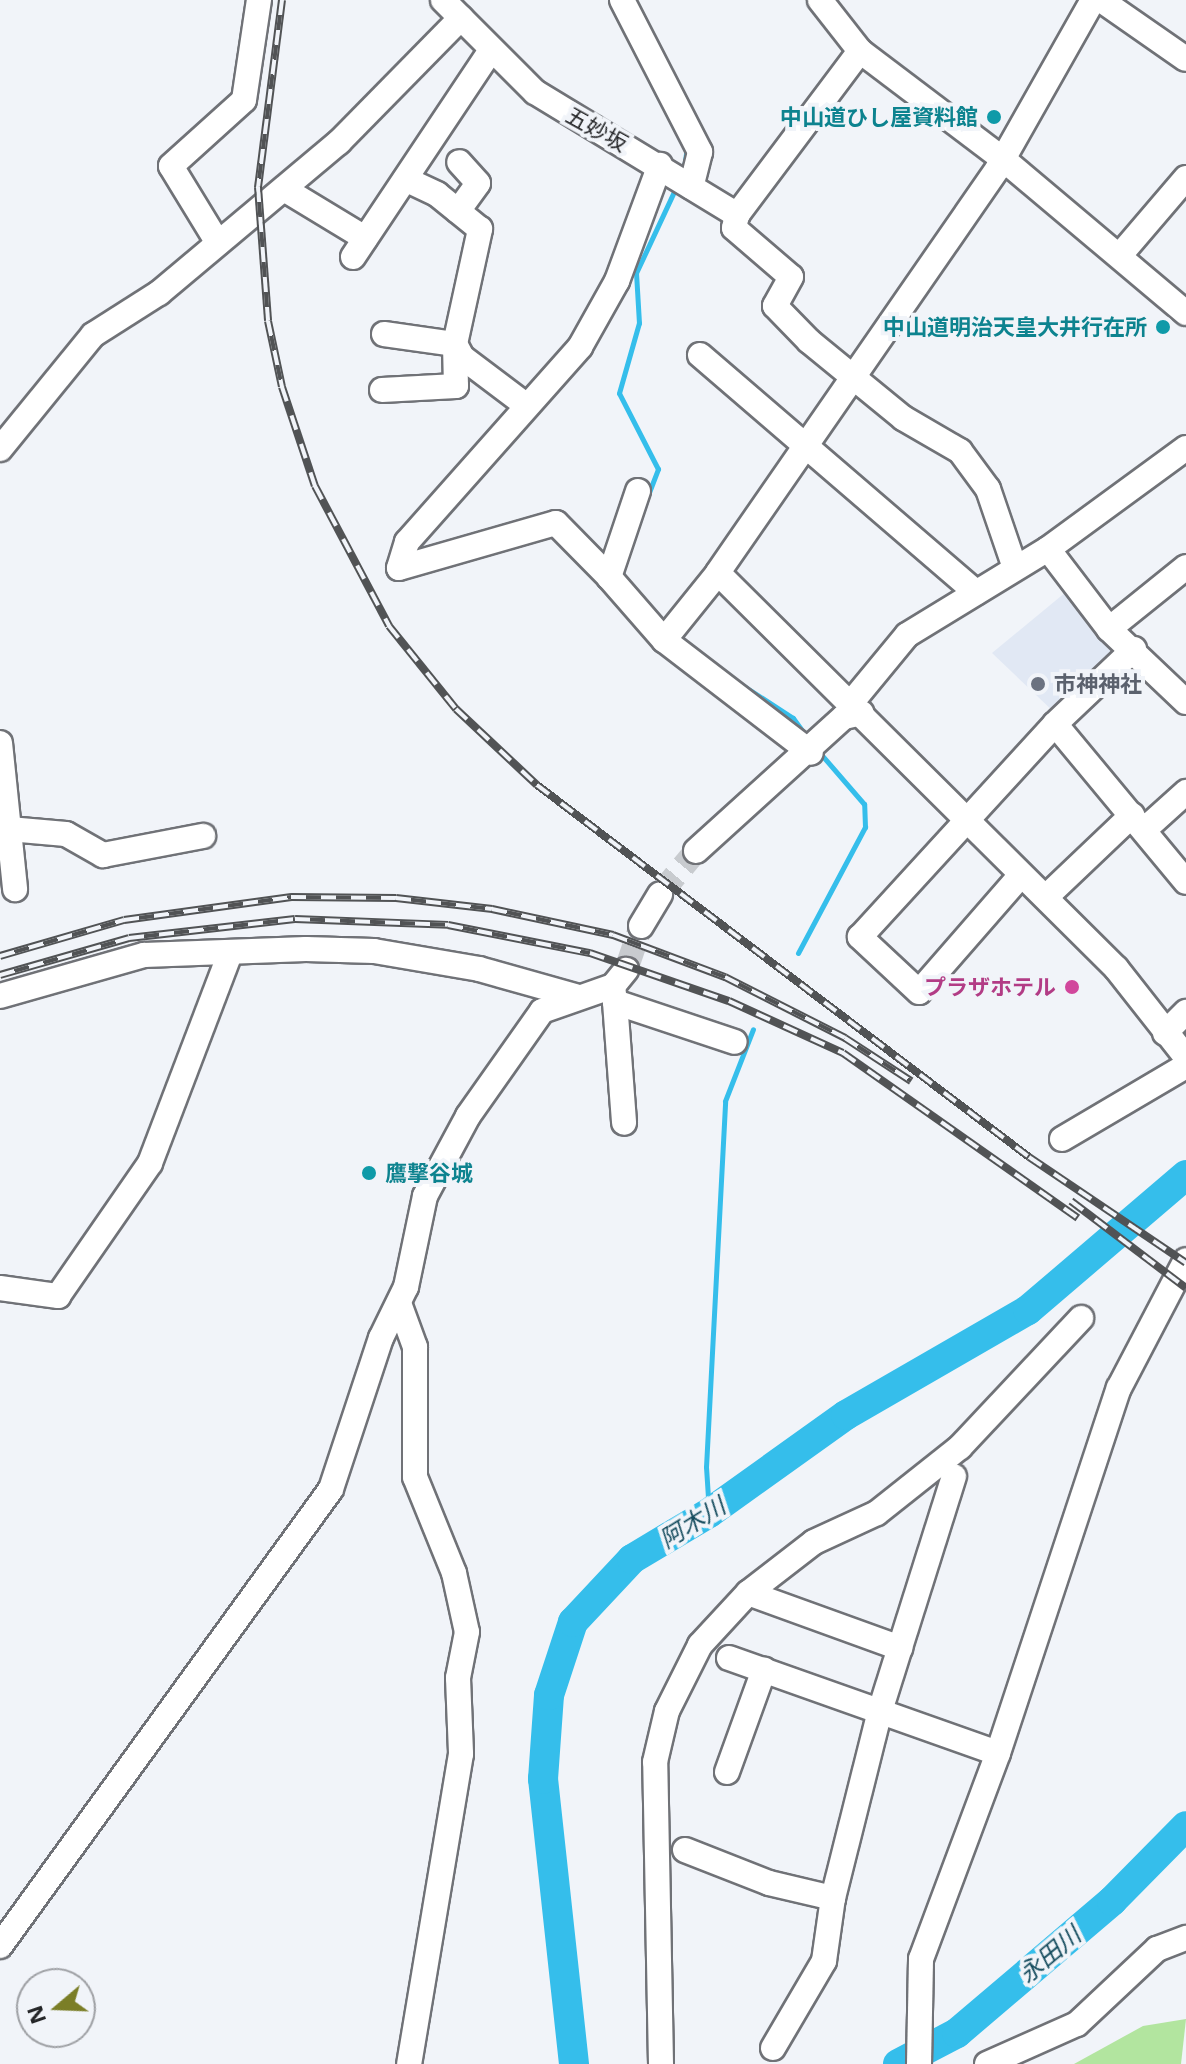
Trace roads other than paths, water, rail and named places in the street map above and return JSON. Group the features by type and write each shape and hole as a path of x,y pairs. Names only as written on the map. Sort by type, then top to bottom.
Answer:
{"street":[{"path":"218,243 171,166 244,100 259,0"},
{"name":"五妙坂","path":"443,0 535,92 660,165 737,215"},
{"path":"622,0 700,152 691,187"},
{"path":"820,0 860,51 1003,159 1121,254 1186,313"},
{"path":"664,640 718,573 807,448 1003,159 1093,0"},
{"path":"1101,0 1186,59"},
{"path":"0,449 93,335 159,293 284,189 461,18"},
{"path":"284,189 359,247 491,50"},
{"path":"860,51 737,215 734,228 791,277 775,306 903,418 960,451 988,489 1015,568"},
{"path":"458,211 478,183 459,162"},
{"path":"660,165 617,281 580,347 407,542 399,568 556,523 664,640 816,748"},
{"path":"1121,254 1186,178"},
{"path":"382,390 456,386 455,344 480,229 458,211 405,179"},
{"path":"384,334 455,344"},
{"path":"455,344 462,357 527,406"},
{"path":"700,355 976,592"},
{"path":"696,851 816,748 844,717 857,708 907,635 1048,549 1186,448"},
{"path":"609,577 638,491"},
{"path":"1048,549 1109,629 1134,649 1186,702"},
{"path":"1109,629 1186,567"},
{"path":"718,573 1116,968 1186,1057"},
{"path":"1021,875 919,992 860,937 1055,724 1134,649"},
{"path":"1055,724 1186,882"},
{"path":"0,743 15,889"},
{"path":"1046,897 1138,823 1186,792"},
{"path":"9,829 66,834 103,855 203,836"},
{"path":"641,926 660,894"},
{"path":"0,996 144,955 374,951 479,969 575,996"},
{"path":"0,1288 58,1296 150,1163 230,953"},
{"path":"618,986 624,1123"},
{"path":"0,1946 331,1489 381,1338 399,1303 425,1196 461,1128 522,1033 542,1011 575,996 618,986 735,1042"},
{"path":"1165,1033 1186,1012"},
{"path":"1062,1139 1186,1066"},
{"path":"919,2064 921,1959 998,1753 1119,1388 1186,1260"},
{"path":"399,1303 415,1347 415,1477 454,1573 467,1632 458,1678 461,1754 409,2064"},
{"path":"661,2064 655,1762 667,1711 700,1645 748,1593 814,1542 877,1513 960,1447 1081,1318"},
{"path":"773,2048 824,1961 833,1898 880,1711 954,1476"},
{"path":"748,1593 900,1648"},
{"path":"729,1658 998,1753"},
{"path":"727,1772 764,1670"},
{"path":"685,1850 769,1883 833,1898"},
{"path":"987,2064 1077,2024 1157,1949 1186,1938"}],"waterway":[{"path":"684,168 687,147"},
{"path":"648,495 658,469 619,393 639,323 636,273 677,185"},
{"path":"736,681 793,718 806,736"},
{"path":"798,953 865,827 864,804 820,753"},
{"path":"709,1513 706,1467 725,1101 753,1029"},
{"name":"阿木川","path":"574,2064 543,1779 549,1695 573,1622 632,1559 709,1513 846,1415 1028,1310 1186,1175"},
{"name":"永田川","path":"898,2064 957,2033 1112,1901 1186,1826"}],"tunnel":[{"path":"660,894 696,851"},
{"path":"626,970 641,926"}],"railway":[{"path":"282,0 258,187 268,321 282,387 315,486 389,626 456,709 537,785 1029,1157 1186,1263"},
{"path":"0,956 124,920 291,897 396,898 492,909 613,935 725,977 845,1038 911,1081"},
{"path":"0,975 129,938 295,919 448,925 590,953 729,1001 843,1053 1078,1218"},
{"path":"1071,1201 1186,1288"}],"place":[{"name":"中山道ひし屋資料館","path":"994,117"},
{"name":"中山道明治天皇大井行在所","path":"1163,327"},
{"name":"市神神社","path":"1038,684"},
{"name":"プラザホテル","path":"1072,987"},
{"name":"鷹撃谷城","path":"369,1173"}]}
